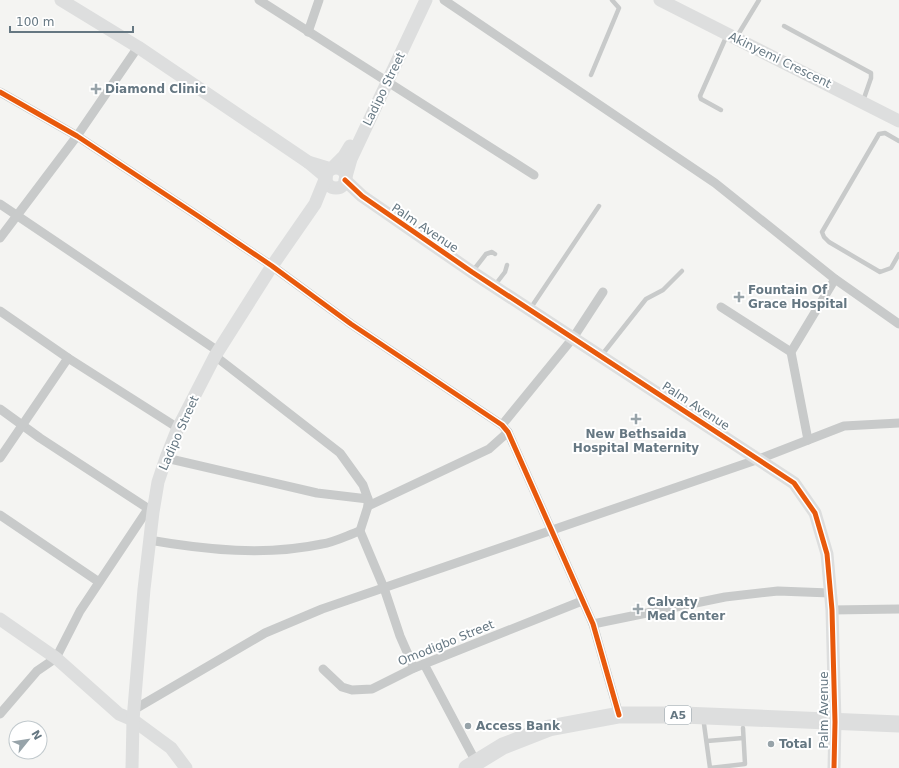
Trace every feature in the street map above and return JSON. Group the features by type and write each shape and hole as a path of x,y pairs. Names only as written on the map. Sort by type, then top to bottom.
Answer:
{"highway":[{"name":"A5","path":"476,766 503,746 549,728 619,715 683,715 835,727 899,735"},
{"name":"A5","path":"476,766 536,742 577,732 639,724 704,724 743,733 899,724"}],"street":[{"path":"61,0 138,47 308,162 329,173"},
{"path":"259,0 534,175"},
{"path":"308,32 319,0"},
{"name":"Ladipo Street","path":"315,204 343,183 351,159 421,0"},
{"name":"Ladipo Street","path":"132,768 139,631 149,540 150,510 166,458 178,428 217,353 272,266 315,204 329,173 344,156 386,82 426,0"},
{"path":"444,0 716,183 835,279 899,324"},
{"name":"Akinyemi Crescent","path":"660,0 863,101 899,121"},
{"path":"0,238 77,136 138,47"},
{"path":"0,92 77,136 272,266 351,324 505,429 593,624 619,715"},
{"name":"Palm Avenue","path":"329,173 340,170 344,174 343,183 472,272 794,483 815,513 827,554 832,610 835,727 834,768"},
{"path":"0,204 217,353 340,454 363,485 368,502 360,531 384,588 400,636 414,668"},
{"path":"808,440 790,352 835,279"},
{"path":"166,458 317,493 368,502 489,449 573,338 603,292"},
{"path":"721,307 790,352"},
{"path":"0,311 68,358 178,428"},
{"path":"0,458 68,358"},
{"path":"0,409 150,510 99,582 66,637 56,658 37,671 0,714"},
{"path":"0,619 56,658 119,714 134,714 265,633 322,609 759,459 844,426 899,423"},
{"path":"0,514 99,582"},
{"path":"149,540 252,552 323,544 360,531"},
{"path":"593,624 725,597 778,591 830,594"},
{"name":"Omodigbo Street","path":"323,670 342,686 352,690 372,689 414,668 582,601"},
{"path":"832,610 899,609"},
{"path":"424,664 476,766"},
{"path":"134,714 171,748 186,768"}],"lane":[{"path":"590,75 620,8 612,0"},
{"path":"721,110 702,99 700,96 732,36 759,0"},
{"path":"784,26 871,73 872,78 863,101"},
{"path":"899,141 885,133 880,134 822,232 824,237 829,242 880,272 891,268 899,254"},
{"path":"530,310 599,206"},
{"path":"472,272 486,254 492,252 495,254"},
{"path":"494,286 505,272 507,265"},
{"path":"601,356 646,299 663,290 682,271"},
{"path":"704,724 706,741 710,768 745,764 743,733 706,741"}],"cycle path":[{"path":"0,92 77,136 198,216 272,266 351,324 502,425 508,432 593,624 619,715"},
{"path":"345,180 362,196 472,272 794,483 815,513 827,554 832,610 835,722 834,768"}],"place":[{"name":"Diamond Clinic","path":"96,89"},
{"name":"Fountain Of Grace Hospital","path":"739,297"},
{"name":"New Bethsaida Hospital Maternity","path":"636,419"},
{"name":"Calvaty Med Center","path":"638,609"},
{"name":"Access Bank","path":"468,726"},
{"name":"Total","path":"771,744"}]}
